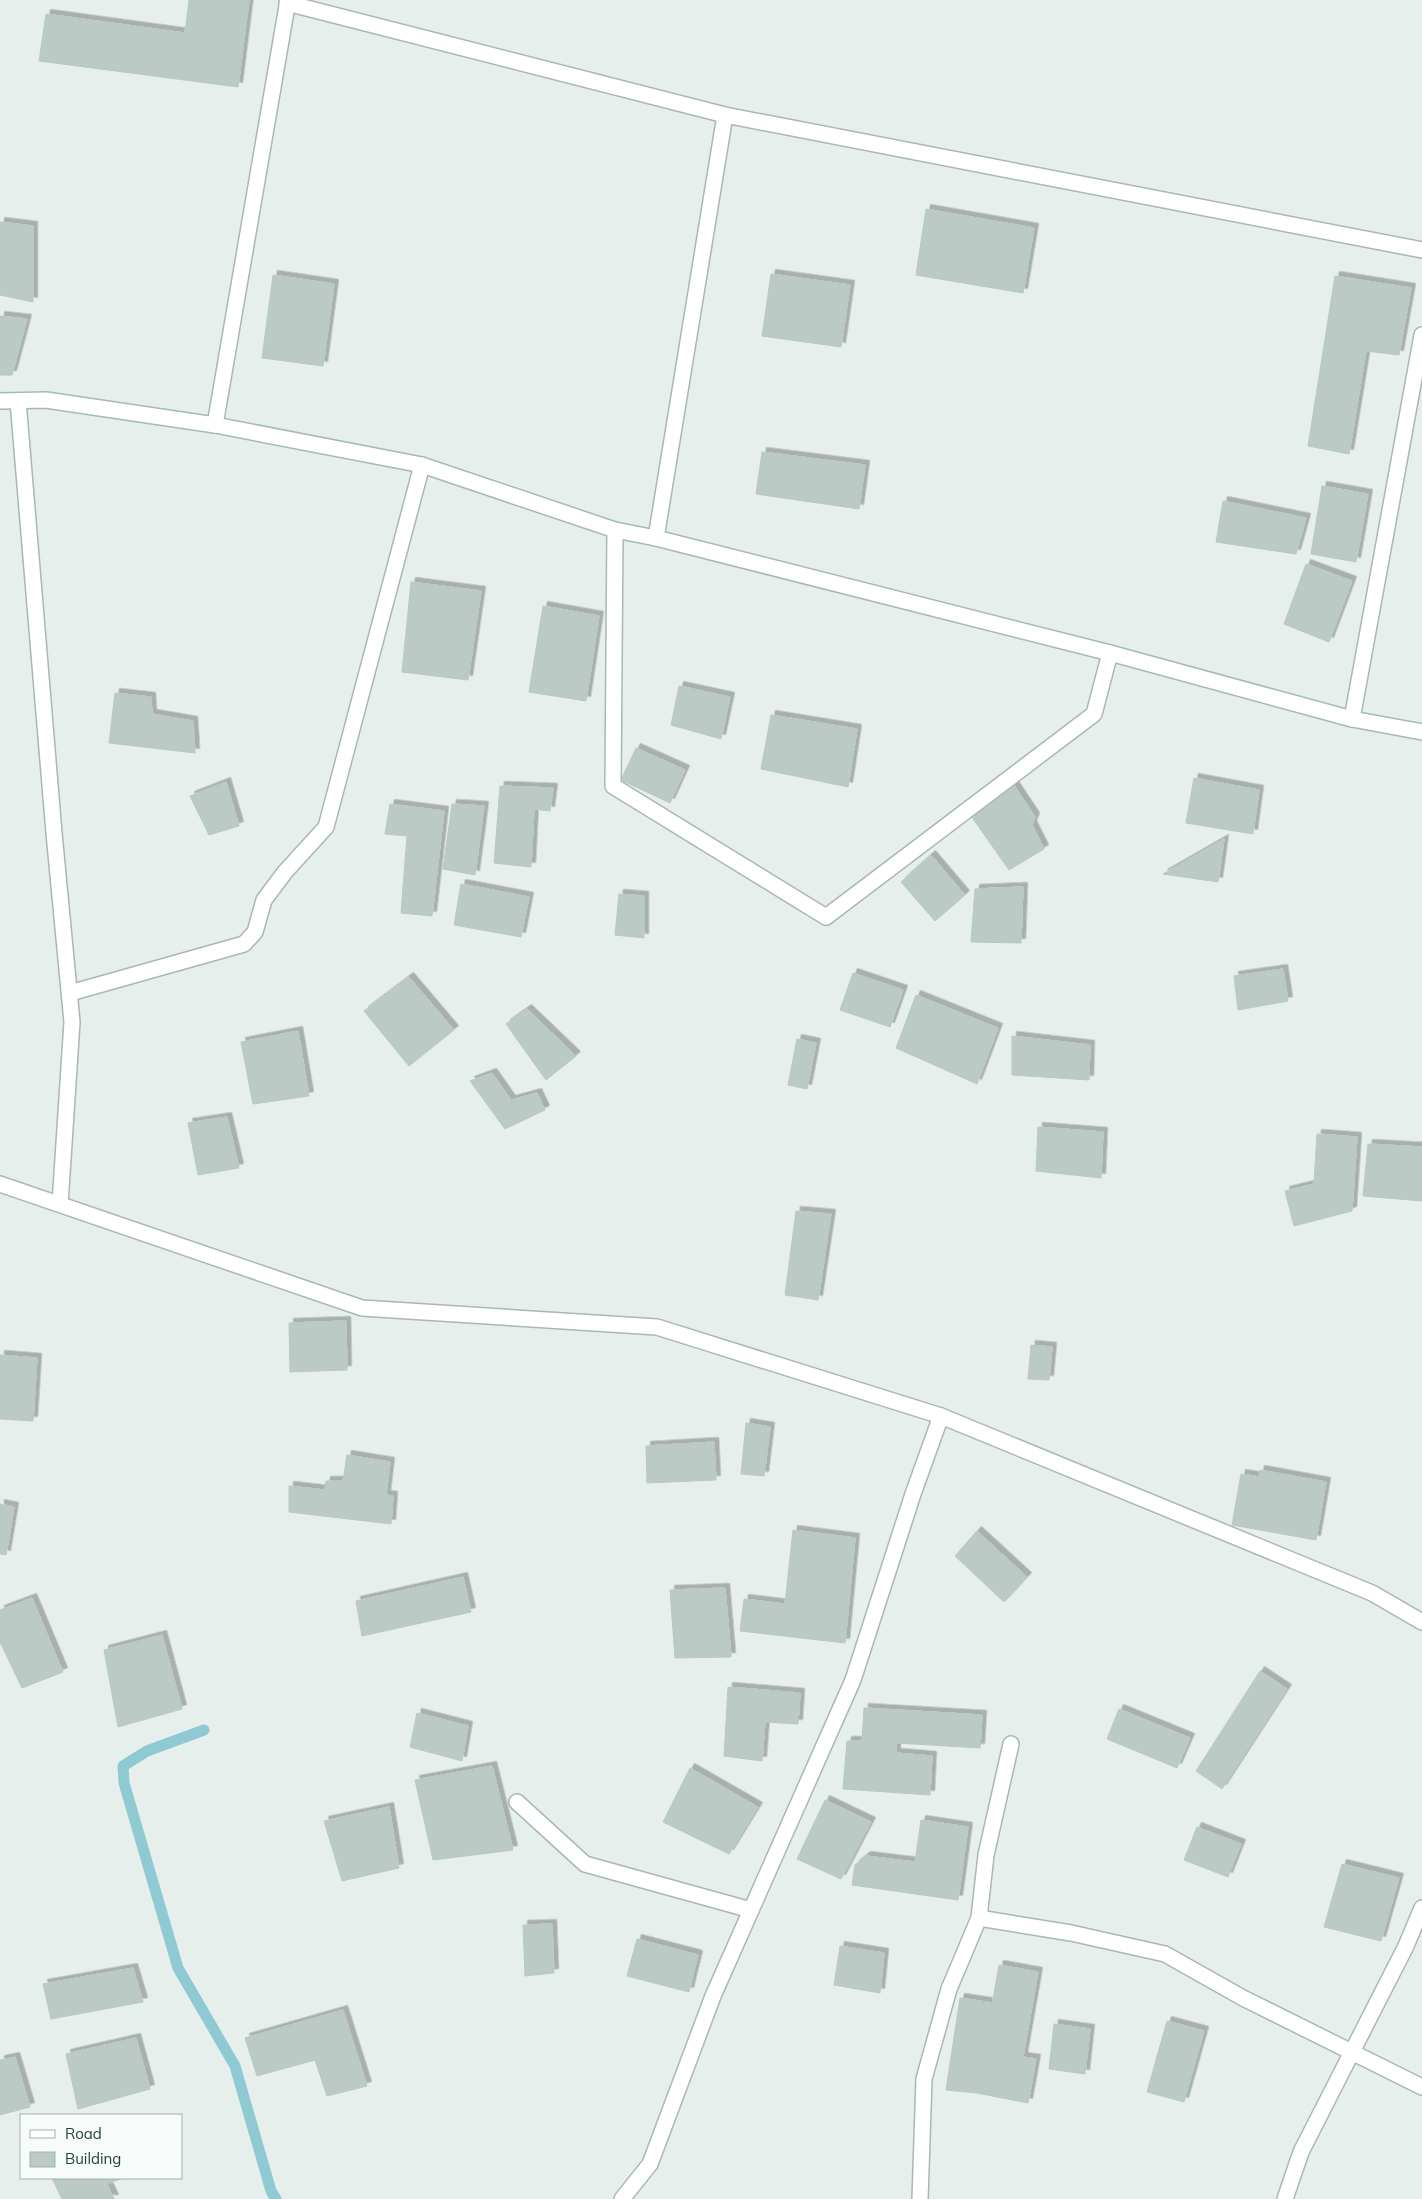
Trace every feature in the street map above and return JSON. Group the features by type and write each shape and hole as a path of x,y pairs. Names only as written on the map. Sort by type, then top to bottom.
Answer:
{"street":[{"path":"215,425 288,1 725,115 1422,250"},
{"path":"656,538 725,115"},
{"path":"1352,719 1422,335"},
{"path":"0,401 46,400 215,425 422,465 614,530 656,538 1110,652 1352,719 1422,732"},
{"path":"18,401 54,833 72,1022 60,1204"},
{"path":"70,994 244,944 255,932 264,900 284,872 326,827 422,465"},
{"path":"614,530 613,786 826,917 1094,714 1110,652"},
{"path":"0,1184 362,1308 657,1328 941,1416 1372,1593 1422,1622"},
{"path":"622,2199 650,2164 714,1996 853,1680 913,1494 941,1416"},
{"path":"920,2199 924,2079 949,1989 979,1918 986,1856 1011,1744"},
{"path":"516,1802 585,1864 751,1910"},
{"path":"1285,2199 1301,2152 1406,1946 1422,1908"},
{"path":"979,1918 1071,1933 1166,1954 1243,1998 1422,2087"}],"building":[{"path":"189,0 249,0 238,87 39,61 46,14 185,33"},
{"path":"926,209 1034,228 1023,293 916,275"},
{"path":"0,222 33,226 33,302 0,295"},
{"path":"771,274 850,285 841,347 762,336"},
{"path":"273,275 334,284 323,366 262,358"},
{"path":"1335,276 1411,288 1399,355 1366,351 1349,454 1308,446"},
{"path":"0,316 27,319 12,375 0,375"},
{"path":"762,452 865,465 859,509 756,494"},
{"path":"1322,486 1368,494 1356,562 1311,554"},
{"path":"1223,501 1306,518 1296,554 1216,542"},
{"path":"1306,564 1352,581 1329,642 1284,624"},
{"path":"411,582 481,591 468,680 402,672"},
{"path":"543,606 599,616 586,701 529,692"},
{"path":"679,686 730,697 721,739 671,725"},
{"path":"115,693 151,697 152,714 193,721 195,753 109,743"},
{"path":"771,715 857,729 848,787 761,769"},
{"path":"636,748 685,770 670,803 621,780"},
{"path":"1194,778 1259,790 1253,834 1186,823"},
{"path":"226,782 239,826 209,835 190,796"},
{"path":"1013,784 1035,817 1032,825 1044,849 1009,870 969,813"},
{"path":"500,786 553,788 550,811 534,809 531,867 494,863"},
{"path":"390,804 444,811 432,916 401,913 407,836 385,834"},
{"path":"452,804 484,806 475,875 443,869"},
{"path":"1224,839 1218,882 1163,874"},
{"path":"931,855 965,895 935,921 901,882"},
{"path":"461,884 529,897 521,937 454,925"},
{"path":"1023,887 1021,943 971,942 975,889"},
{"path":"619,894 644,896 644,938 615,935"},
{"path":"1283,969 1288,1001 1238,1010 1234,976"},
{"path":"853,973 903,990 890,1027 840,1010"},
{"path":"409,977 454,1030 409,1066 364,1011"},
{"path":"916,995 998,1028 977,1084 896,1048"},
{"path":"527,1009 576,1056 546,1080 506,1024"},
{"path":"298,1031 309,1096 253,1104 241,1042"},
{"path":"1012,1036 1090,1045 1089,1080 1012,1075"},
{"path":"797,1039 816,1043 807,1089 788,1085"},
{"path":"492,1073 511,1100 537,1093 545,1110 505,1129 470,1081"},
{"path":"227,1117 239,1168 198,1175 188,1123"},
{"path":"1038,1127 1103,1132 1101,1178 1036,1171"},
{"path":"1317,1134 1357,1137 1352,1211 1294,1226 1285,1191 1314,1184"},
{"path":"1368,1144 1422,1147 1422,1201 1363,1196"},
{"path":"796,1211 831,1214 818,1300 785,1295"},
{"path":"346,1321 347,1370 290,1372 289,1323"},
{"path":"1031,1345 1052,1347 1049,1380 1028,1379"},
{"path":"0,1355 37,1358 33,1421 0,1419"},
{"path":"746,1423 770,1427 764,1476 741,1474"},
{"path":"714,1442 716,1480 647,1483 646,1446"},
{"path":"347,1455 390,1462 386,1495 393,1496 391,1524 289,1512 289,1486 325,1490 326,1481 343,1481"},
{"path":"1260,1470 1326,1482 1316,1540 1232,1525 1241,1474 1259,1477"},
{"path":"0,1504 14,1507 6,1555 0,1554"},
{"path":"793,1530 855,1538 845,1643 740,1631 744,1599 785,1604"},
{"path":"977,1531 1027,1577 1004,1602 955,1556"},
{"path":"463,1577 471,1612 362,1636 356,1601"},
{"path":"725,1588 731,1657 675,1658 670,1590"},
{"path":"32,1598 63,1672 22,1688 0,1642 0,1610"},
{"path":"162,1635 182,1709 118,1727 104,1650"},
{"path":"1260,1671 1287,1689 1222,1789 1196,1771"},
{"path":"728,1687 800,1693 798,1724 765,1722 762,1761 724,1756"},
{"path":"864,1708 982,1715 980,1748 896,1743 896,1753 932,1756 930,1795 843,1789 847,1741 862,1741"},
{"path":"1119,1709 1190,1738 1177,1768 1107,1739"},
{"path":"417,1713 468,1726 462,1761 410,1747"},
{"path":"492,1766 513,1850 433,1860 415,1780"},
{"path":"690,1768 758,1807 729,1854 663,1822"},
{"path":"825,1800 871,1822 841,1879 797,1859"},
{"path":"389,1807 399,1868 342,1881 324,1821"},
{"path":"921,1820 968,1827 958,1900 852,1885 855,1865 866,1856 915,1862"},
{"path":"1197,1827 1241,1844 1228,1877 1184,1860"},
{"path":"1342,1864 1399,1878 1381,1941 1324,1927"},
{"path":"552,1924 554,1973 525,1976 523,1925"},
{"path":"637,1939 698,1955 689,1992 627,1976"},
{"path":"840,1946 884,1953 880,1993 834,1985"},
{"path":"999,1965 1038,1972 1023,2057 1036,2059 1028,2103 977,2093"},
{"path":"133,1968 143,2002 51,2019 43,1984"},
{"path":"960,1998 993,2003 977,2093 946,2090"},
{"path":"343,2010 367,2086 327,2096 315,2060 257,2076 245,2038"},
{"path":"1167,2021 1204,2031 1184,2102 1147,2092"},
{"path":"1054,2024 1090,2029 1085,2074 1049,2069"},
{"path":"136,2038 150,2089 78,2109 66,2054"},
{"path":"15,2057 30,2107 0,2115 0,2060"},
{"path":"52,2179 120,2179 107,2184 114,2199 62,2199"}],"waterway":[{"path":"204,1730 147,1751 123,1766 124,1783 178,1968 235,2066 271,2191 276,2199"}]}
